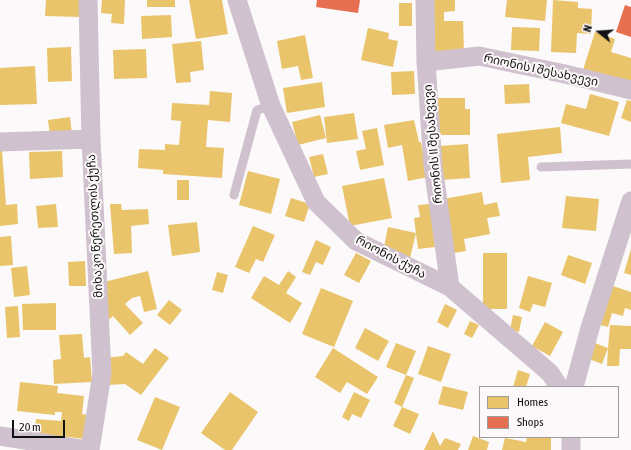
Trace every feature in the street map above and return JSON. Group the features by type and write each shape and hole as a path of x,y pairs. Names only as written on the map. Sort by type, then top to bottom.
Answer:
{"street":[{"name":"მიხაკო წერეთლის ქუჩა","path":"88,0 91,139 102,374 90,450"},
{"name":"რიონის ქუჩა","path":"237,0 271,106 316,202 356,241 450,288 550,373 558,386"},
{"name":"რიონის II შესახვევი","path":"425,0 426,62 433,166 450,288"},
{"name":"რიონის I შესახვევი","path":"426,62 479,56 565,74 631,90"},
{"path":"0,142 91,139"},
{"path":"574,386 590,328 631,201"},
{"path":"0,436 86,450"},
{"path":"571,438 571,450"}],"lane":[{"path":"234,195 256,110 271,106"},
{"path":"541,166 631,164"}],"building: Homes":[{"path":"46,0 80,0 80,17 45,16"},
{"path":"102,0 125,0 124,24 111,23 112,14 101,13"},
{"path":"147,0 175,0 175,7 147,7"},
{"path":"189,0 222,0 228,34 196,39"},
{"path":"431,0 455,0 455,11 444,12 444,21 463,21 464,51 433,52"},
{"path":"507,0 547,0 545,21 505,17"},
{"path":"553,0 578,2 578,8 592,9 591,34 577,33 576,53 551,52"},
{"path":"399,3 412,3 412,26 399,26"},
{"path":"171,15 172,37 142,39 141,16"},
{"path":"512,27 540,28 539,51 511,50"},
{"path":"368,28 389,33 388,39 398,41 393,67 361,60"},
{"path":"595,32 615,39 611,52 631,58 631,84 583,70"},
{"path":"305,35 313,78 301,80 298,66 282,69 277,41"},
{"path":"201,41 204,70 190,72 191,82 176,83 172,44"},
{"path":"71,47 72,81 48,82 47,48"},
{"path":"146,49 147,78 114,79 113,50"},
{"path":"35,66 37,104 0,105 0,68"},
{"path":"414,71 415,94 392,95 391,72"},
{"path":"322,82 325,107 287,113 283,88"},
{"path":"529,84 530,103 505,104 504,85"},
{"path":"210,91 232,93 230,122 208,120 206,147 224,148 222,178 163,174 163,170 138,168 139,149 165,150 165,144 179,145 181,121 171,120 172,103 209,105"},
{"path":"590,94 619,102 609,136 561,123 566,104 586,109"},
{"path":"437,98 465,98 465,109 470,109 470,135 438,135"},
{"path":"627,100 631,101 631,122 621,118"},
{"path":"354,113 358,139 327,143 324,117"},
{"path":"320,115 326,138 298,145 292,122"},
{"path":"70,117 72,134 50,136 48,120"},
{"path":"414,120 419,142 421,142 428,177 408,181 402,145 388,148 384,125"},
{"path":"560,127 562,153 528,157 530,180 501,183 497,134"},
{"path":"377,128 384,165 360,170 356,151 366,149 362,131"},
{"path":"468,144 470,178 441,180 438,146"},
{"path":"0,151 2,151 6,205 17,204 18,224 0,226"},
{"path":"62,151 63,177 30,179 29,152"},
{"path":"323,154 328,174 314,177 309,157"},
{"path":"248,171 280,179 271,214 239,205"},
{"path":"384,178 392,218 350,226 342,186"},
{"path":"177,180 189,180 189,200 177,200"},
{"path":"482,192 484,205 497,202 500,216 487,218 490,234 464,239 466,251 448,254 443,199"},
{"path":"566,196 599,199 596,231 562,228"},
{"path":"291,198 310,204 304,222 285,216"},
{"path":"56,204 58,227 38,228 36,206"},
{"path":"110,204 121,204 122,210 148,209 149,224 131,226 132,253 114,254"},
{"path":"430,204 435,247 418,249 414,218 420,217 418,205"},
{"path":"197,222 200,252 172,256 168,225"},
{"path":"253,226 275,235 263,262 256,259 249,273 235,267"},
{"path":"388,227 416,233 410,258 383,252"},
{"path":"11,236 13,265 0,266 0,237"},
{"path":"316,240 331,247 323,265 316,262 310,275 302,272"},
{"path":"631,249 631,275 624,273"},
{"path":"356,253 371,261 359,283 344,275"},
{"path":"483,253 507,253 507,309 483,309"},
{"path":"568,255 592,263 585,284 561,275"},
{"path":"85,261 86,286 69,286 68,262"},
{"path":"27,266 30,295 14,297 11,268"},
{"path":"148,271 157,309 144,312 140,296 132,298 125,304 143,323 130,335 113,316 110,319 102,317 100,283"},
{"path":"288,271 296,277 286,293 302,303 290,323 251,298 264,276 279,285"},
{"path":"217,272 228,275 223,293 212,290"},
{"path":"528,276 552,283 545,307 533,304 530,312 519,308"},
{"path":"607,284 631,292 631,310 625,308 623,316 612,313 608,327 594,323"},
{"path":"321,288 353,301 334,347 302,334"},
{"path":"169,300 182,310 170,325 157,315"},
{"path":"56,303 56,330 23,330 22,304"},
{"path":"445,304 457,310 448,328 437,322"},
{"path":"18,306 20,337 7,338 5,307"},
{"path":"513,315 522,317 519,332 510,330"},
{"path":"470,321 479,325 472,338 464,334"},
{"path":"545,322 563,332 550,356 532,346"},
{"path":"610,325 631,326 631,349 620,349 619,366 607,366"},
{"path":"365,328 389,341 378,361 355,348"},
{"path":"82,334 84,358 90,357 92,382 54,384 53,360 61,359 59,335"},
{"path":"396,343 416,351 406,375 386,367"},
{"path":"595,343 608,348 602,364 589,359"},
{"path":"428,346 451,354 441,382 418,374"},
{"path":"155,348 169,358 141,395 125,384 107,385 104,358 123,356 126,352 143,364"},
{"path":"333,348 378,377 367,394 347,382 340,393 315,377"},
{"path":"518,370 530,374 526,386 513,386"},
{"path":"406,375 414,378 402,407 394,403"},
{"path":"20,382 58,386 57,393 84,396 82,414 88,415 85,439 60,436 59,439 34,437 36,419 61,421 62,412 55,412 55,415 17,411"},
{"path":"443,386 468,392 463,410 438,404"},
{"path":"230,392 258,412 232,450 225,450 201,433"},
{"path":"354,392 370,400 361,418 352,414 349,421 342,417"},
{"path":"155,397 180,407 162,450 137,440"},
{"path":"402,407 419,414 410,434 393,426"},
{"path":"433,431 440,446 445,438 461,444 458,450 424,450"},
{"path":"473,436 489,442 487,450 468,450"},
{"path":"505,438 526,442 527,438 551,438 551,450 502,450"}],"building: Shops":[{"path":"317,0 360,0 358,13 316,7"},
{"path":"625,5 631,7 631,37 616,32"}]}
